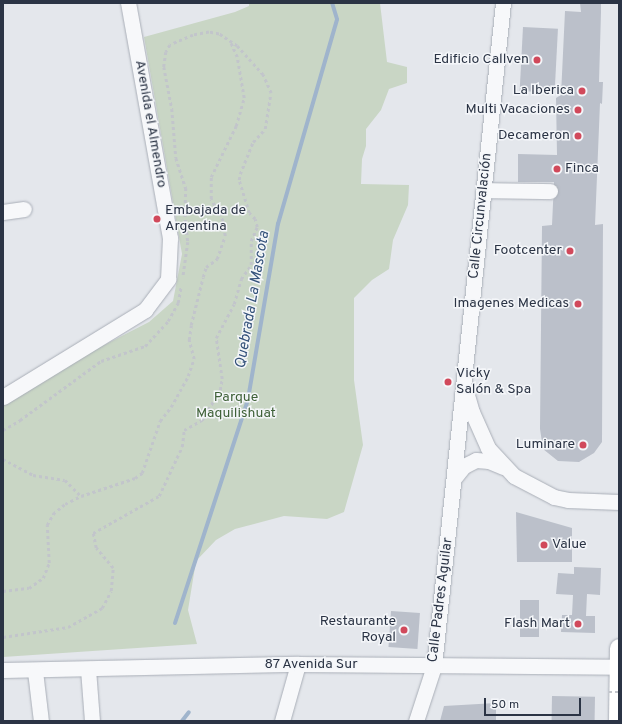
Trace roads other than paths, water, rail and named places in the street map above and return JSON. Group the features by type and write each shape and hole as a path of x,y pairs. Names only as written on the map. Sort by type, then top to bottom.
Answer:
{"main road":[{"path":"618,721 619,648"}],"street":[{"name":"Avenida el Almendro","path":"3,397 145,310 168,279 170,238 128,3"},
{"name":"Calle Circunvalación","path":"455,477 462,377 484,190 503,3"},
{"path":"484,190 550,191"},
{"path":"3,212 24,210"},
{"path":"462,377 478,428 488,448 504,468"},
{"path":"455,477 464,466 476,460 488,460 504,468 524,483 554,496 568,500 619,502"},
{"name":"Calle Padres Aguilar","path":"416,721 434,666 455,477"},
{"path":"282,721 298,664"},
{"name":"87 Avenida Sur","path":"3,670 35,671 298,664 619,667"},
{"path":"88,669 92,721"},
{"path":"35,671 41,721"}],"waterway":[{"name":"Quebrada La Mascota","path":"175,623 248,399 278,224 337,19 332,3"},
{"name":"Quebrada La Mascota","path":"182,721 189,712"}],"place":[{"name":"Edificio Callven","path":"537,60"},
{"name":"La Iberica","path":"582,91"},
{"name":"Multi Vacaciones","path":"578,110"},
{"name":"Decameron","path":"578,136"},
{"name":"Finca","path":"557,169"},
{"name":"Embajada de Argentina","path":"157,219"},
{"name":"Footcenter","path":"570,251"},
{"name":"Imagenes Medicas","path":"578,304"},
{"name":"Vicky Salón & Spa","path":"448,382"},
{"name":"Luminare","path":"583,445"},
{"name":"Value","path":"544,545"},
{"name":"Flash Mart","path":"578,624"},
{"name":"Restaurante Royal","path":"404,630"}],"park label":[{"name":"Parque Maquilishuat","path":"236,406"}]}
